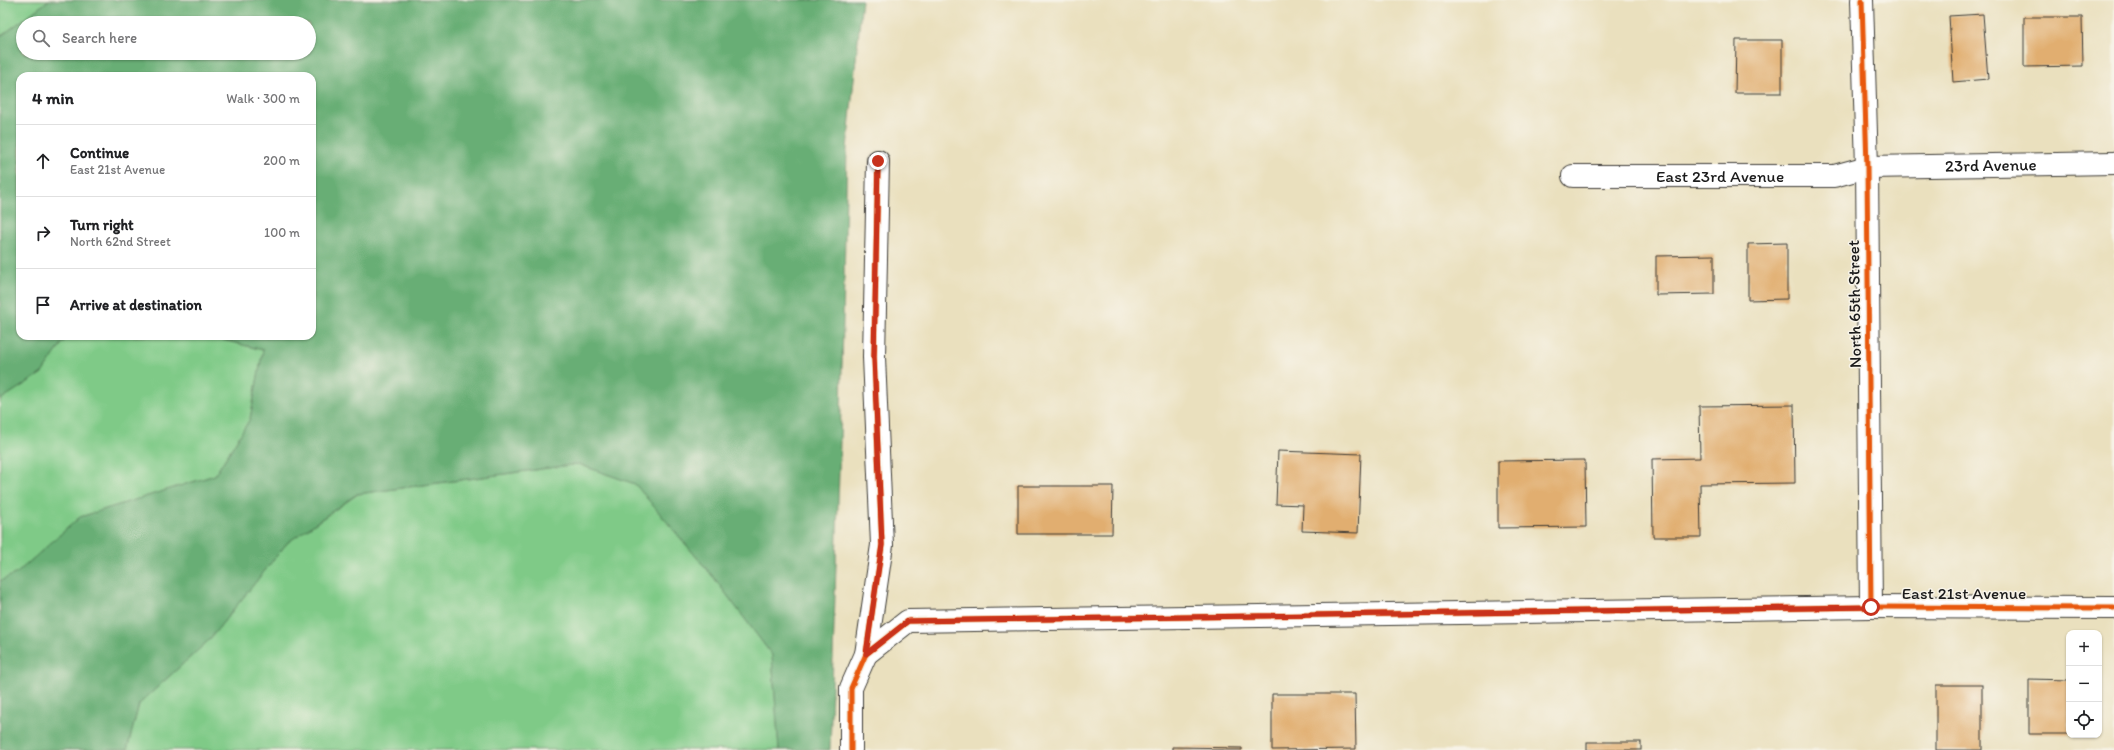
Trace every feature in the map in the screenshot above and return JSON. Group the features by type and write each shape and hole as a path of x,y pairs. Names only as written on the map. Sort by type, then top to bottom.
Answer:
{"street":[{"name":"North 65th Street","path":"1862,0 1867,167 1871,607"},
{"path":"851,750 851,688 866,654 882,545 874,357 878,161"},
{"name":"23rd Avenue","path":"1867,167 2114,163"},
{"name":"East 23rd Avenue","path":"1573,176 1834,176 1867,167"},
{"name":"East 21st Avenue","path":"866,654 908,621 1871,607 2114,608"}],"green space":[{"path":"0,0 49,0 28,16 16,16 16,25 0,37"},
{"path":"49,0 862,0 847,149 841,411 830,750 779,750 772,655 715,579 635,484 578,464 357,494 287,543 209,640 139,704 127,750 0,750 0,581 17,573 80,517 215,475 250,419 263,350 224,340 316,340 316,72 16,72 16,340 64,340 42,373 0,400 0,37 16,25 16,60 316,60 316,16 28,16"},
{"path":"64,340 224,340 263,350 250,419 215,475 80,517 17,573 0,581 0,400 42,373"},
{"path":"578,464 635,484 715,579 772,655 779,750 127,750 139,704 209,640 287,543 358,494"}],"building":[{"path":"1983,14 1988,79 1953,82 1949,16"},
{"path":"2024,17 2082,17 2083,66 2024,67"},
{"path":"1736,40 1782,40 1782,93 1735,93"},
{"path":"1787,243 1787,299 1748,300 1748,244"},
{"path":"1714,255 1714,294 1656,295 1656,256"},
{"path":"1794,405 1795,483 1700,484 1701,537 1653,537 1652,459 1700,458 1699,406"},
{"path":"1278,451 1361,454 1358,533 1302,531 1303,505 1276,504"},
{"path":"1585,460 1586,527 1498,528 1498,461"},
{"path":"1018,486 1113,486 1112,534 1018,534"},
{"path":"2029,679 2066,680 2066,734 2029,734"},
{"path":"1936,685 1982,685 1982,750 1936,750"},
{"path":"1272,694 1355,694 1356,749 1272,750"},
{"path":"1587,742 1641,742 1641,750 1587,750"},
{"path":"1172,747 1242,748 1242,750 1172,750"}],"cycle path":[{"path":"1862,0 1867,167 1871,607"},
{"path":"851,750 851,688 866,654 882,545 874,357 878,161"},
{"path":"866,654 908,621 1871,607 2114,608"}],"route":[{"path":"878,161 874,357 882,545 866,654 908,621 1871,607"}]}
